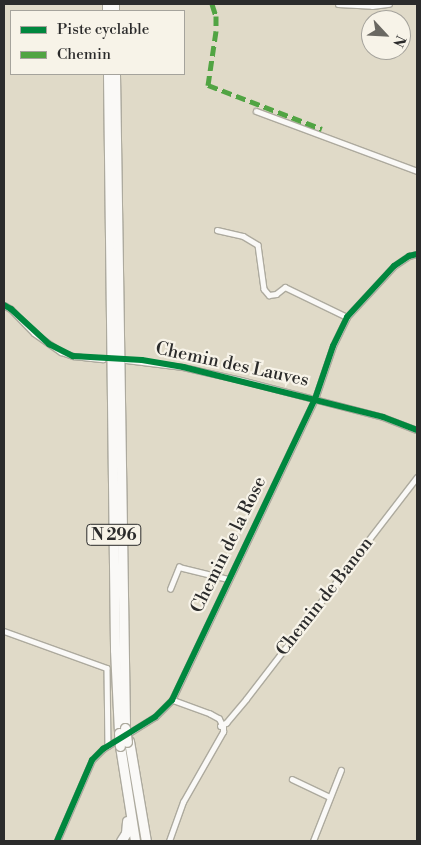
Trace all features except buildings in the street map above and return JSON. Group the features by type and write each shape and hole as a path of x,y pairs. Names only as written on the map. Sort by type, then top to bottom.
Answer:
{"highway":[{"name":"N 296","path":"108,75 115,650 123,730 144,841"},
{"name":"N 296","path":"115,75 123,730"},
{"name":"N 296","path":"125,743 122,766 135,841"},
{"path":"122,766 127,830 122,841"}],"street":[{"path":"338,4 378,6 388,4"},
{"path":"256,111 417,171"},
{"path":"217,230 243,236 258,245 264,289 268,295 276,294 285,287 347,317"},
{"name":"Chemin de la Rose","path":"57,841 92,760 108,746 155,717 172,700 315,399 333,346 347,317 394,266 409,256 417,254"},
{"path":"4,305 11,309 34,333 61,352 73,356 103,359"},
{"name":"Chemin des Lauves","path":"126,360 184,367 383,416 417,430"},
{"name":"Chemin de Banon","path":"220,723 231,716 326,598 417,477"},
{"path":"170,589 179,567 228,579"},
{"path":"4,631 107,668 108,746"},
{"path":"169,841 183,802 223,732 220,723 198,709 172,700"},
{"path":"313,841 341,770"},
{"path":"292,779 330,797"}],"marked path":[{"path":"212,4 216,16 216,31 208,85 322,129"}],"cycle path":[{"path":"57,841 92,760 103,749 155,717 172,700 315,399 333,346 347,317 394,266 409,256 417,254"},
{"path":"4,305 11,309 49,344 73,356 142,360 183,367 383,417 417,430"}]}
